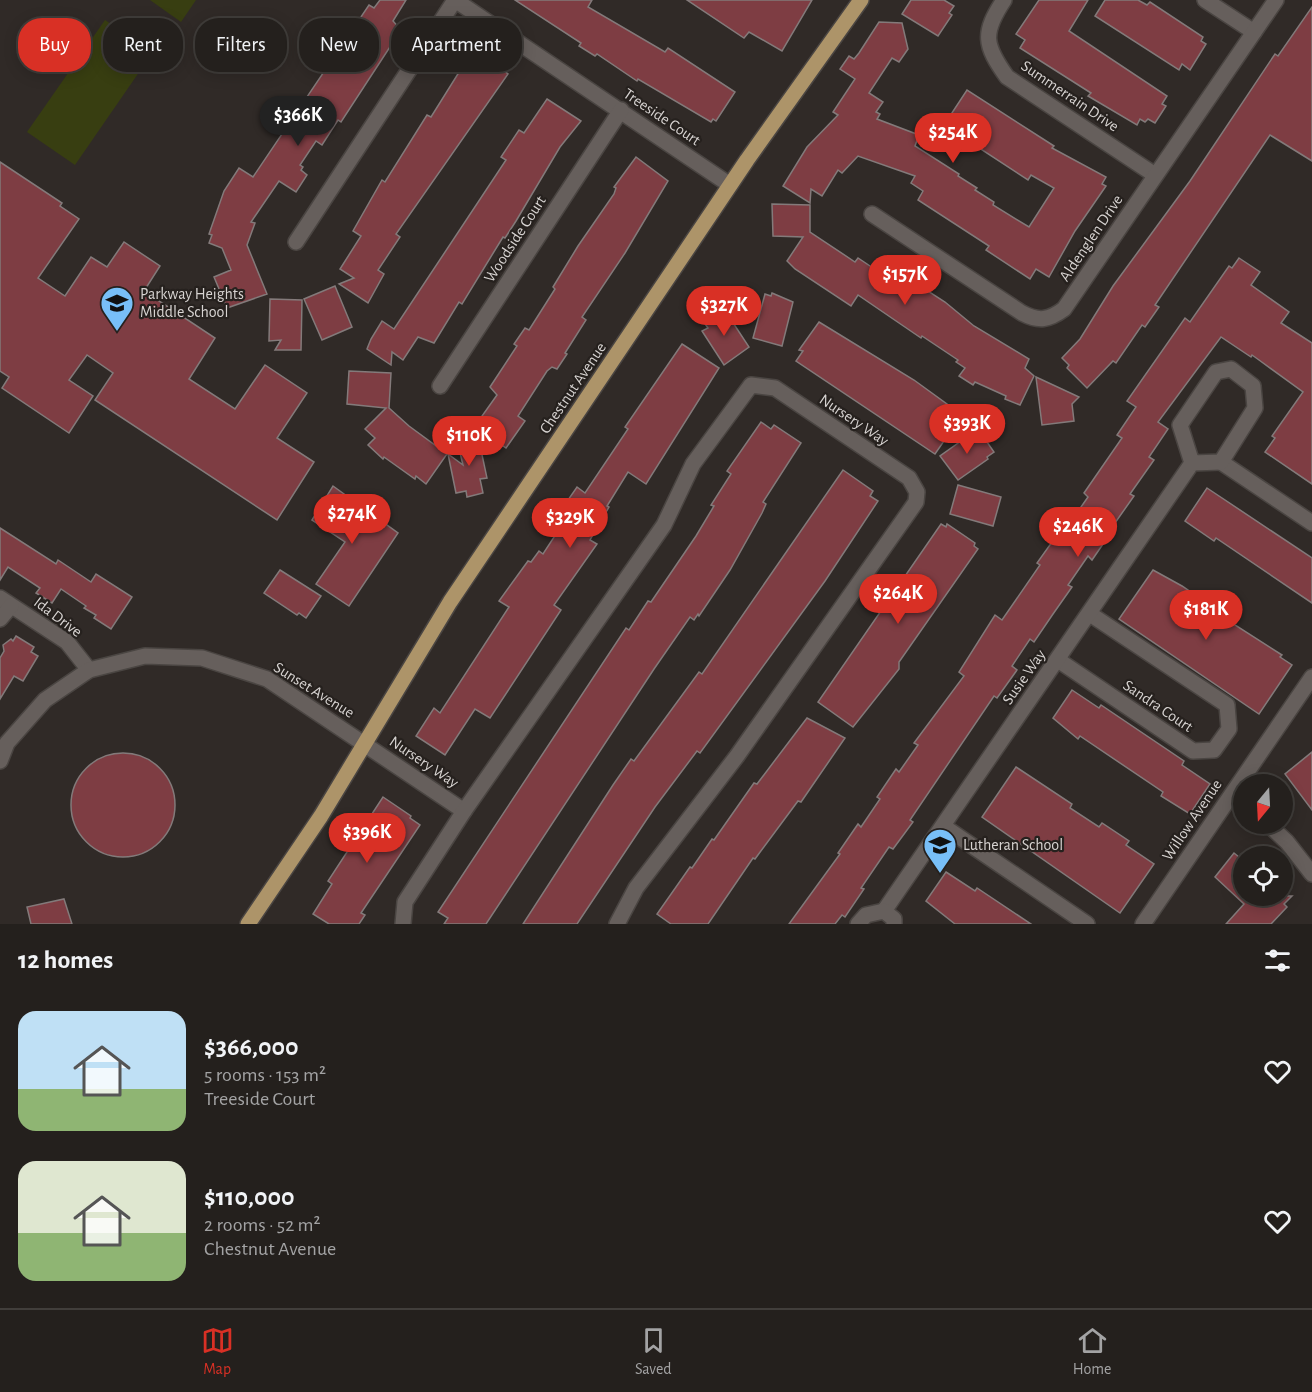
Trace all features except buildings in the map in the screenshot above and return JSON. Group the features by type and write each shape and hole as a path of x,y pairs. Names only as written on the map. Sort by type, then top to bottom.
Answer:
{"main road":[{"name":"Chestnut Avenue","path":"248,924 321,816 450,602 730,185 861,0"}],"street":[{"name":"Treeside Court","path":"296,242 455,0 730,185"},
{"name":"Summerrain Drive","path":"1004,0 991,20 987,37 993,57 1007,76 1155,175"},
{"path":"1205,0 1254,32"},
{"name":"Aldenglen Drive","path":"872,214 1022,313 1043,320 1053,318 1064,309 1276,0"},
{"name":"Woodside Court","path":"440,386 621,110"},
{"path":"1221,462 1255,408 1253,386 1230,369 1216,372 1180,425 1192,463 1221,462 1312,523"},
{"name":"Nursery Way","path":"403,924 405,902 464,811 664,525 693,464 752,385 775,388 909,478 917,492 910,511 737,756 636,888 617,924"},
{"name":"Susie Way","path":"858,924 866,915 884,911 1059,660 1192,463"},
{"path":"0,619 6,602"},
{"name":"Ida Drive","path":"6,602 67,642 89,670"},
{"name":"Sandra Court","path":"1059,660 1192,751 1214,750 1229,729 1227,705 1090,614"},
{"name":"Sunset Avenue","path":"0,762 7,743 45,700 89,670 145,656 211,661 267,679 364,743"},
{"name":"Willow Avenue","path":"1252,774 1312,677"},
{"name":"Nursery Way","path":"364,743 464,811"},
{"name":"Willow Avenue","path":"1143,924 1233,804"},
{"path":"943,826 1087,924"},
{"path":"1279,834 1312,874"},
{"path":"884,911 894,919 894,924"}],"green space":[{"path":"150,0 196,0 183,19 175,18"},
{"path":"103,23 103,72 139,72 75,165 27,132 69,72 91,72 91,40"}],"place":[{"name":"Parkway Heights Middle School","path":"117,332"},
{"name":"Lutheran School","path":"940,874"}]}
